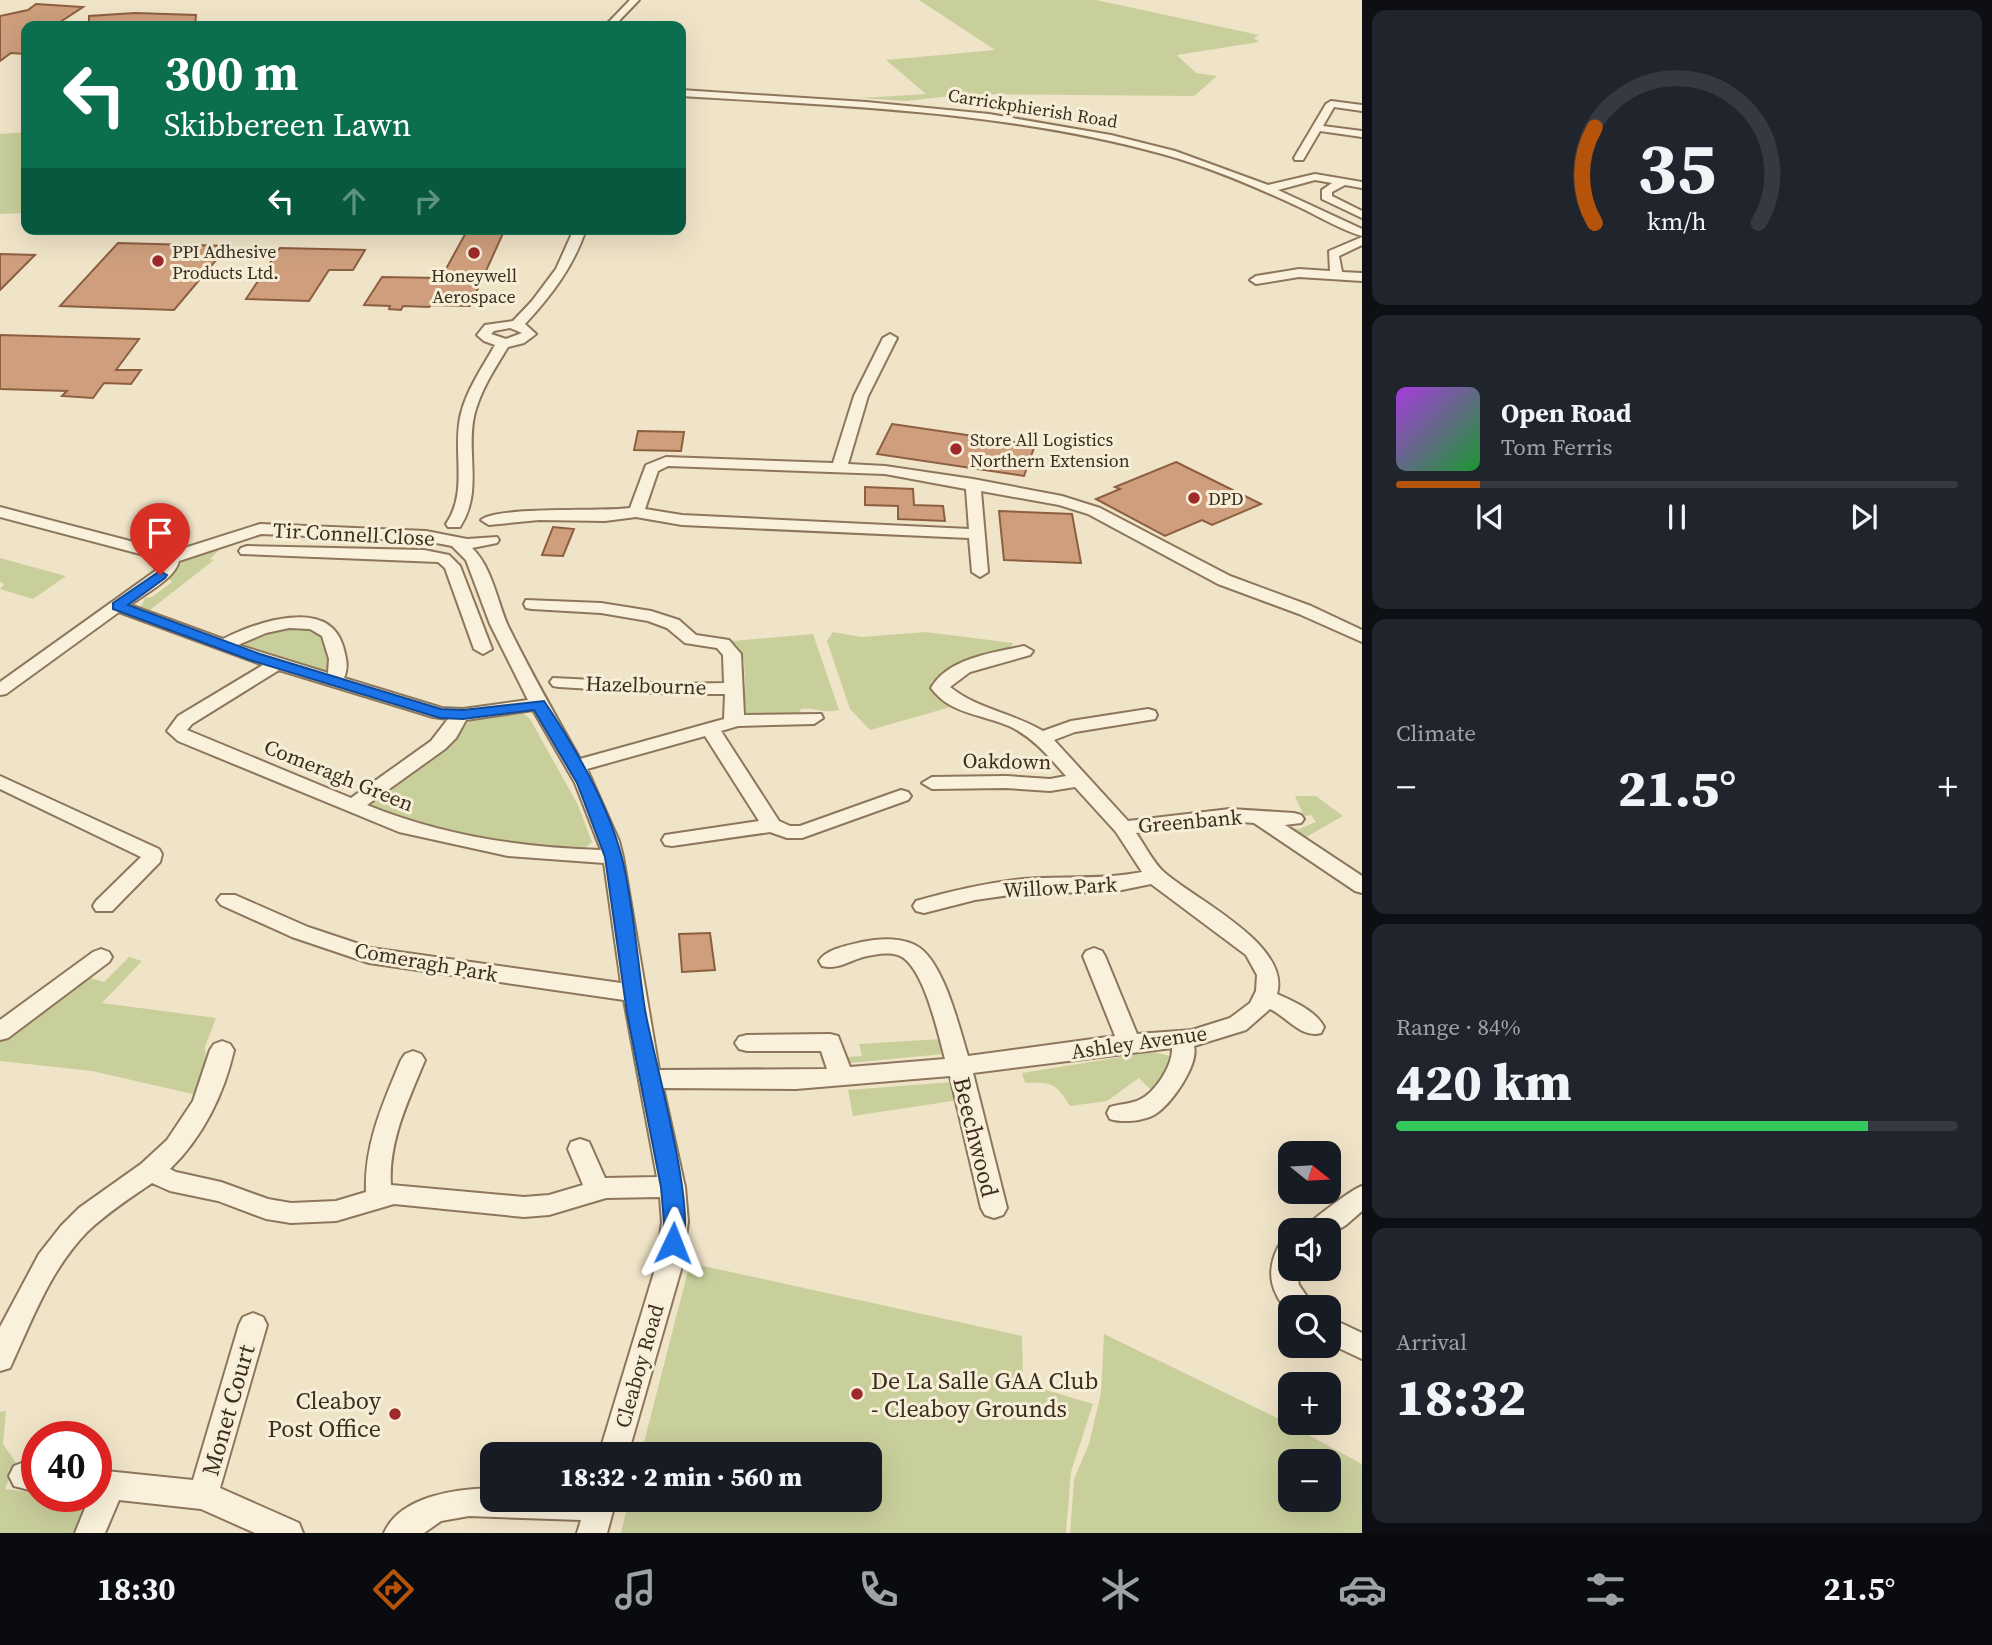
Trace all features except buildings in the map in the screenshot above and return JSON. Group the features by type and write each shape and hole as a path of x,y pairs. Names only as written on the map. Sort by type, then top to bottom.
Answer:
{"street":[{"path":"615,21 635,0"},
{"name":"Carrickphierish Road","path":"686,93 935,110 1040,124 1162,151 1267,189 1362,233"},
{"path":"1285,151 1301,156 1331,104 1362,108"},
{"path":"1317,128 1362,134"},
{"path":"1267,189 1310,177 1362,185"},
{"path":"1343,182 1327,190 1326,197 1362,215"},
{"path":"516,325 540,300 559,273 577,235"},
{"path":"1337,275 1333,254 1362,241"},
{"path":"1256,280 1299,272 1362,277"},
{"path":"516,325 528,330 528,336 518,341 503,343 486,338 485,332 494,326 516,325"},
{"path":"840,466 860,396 890,338"},
{"path":"454,533 465,505 464,448 467,415 476,390 503,343"},
{"path":"636,512 649,472 654,465 662,462 840,466 898,471 1084,508 1210,573 1305,610 1362,637"},
{"path":"973,484 981,572"},
{"path":"465,505 491,528"},
{"path":"0,512 160,553 170,558 261,529 420,536 454,533 474,544 491,528 525,517 546,514 605,516 636,512 682,520 977,534"},
{"path":"454,533 468,519 491,528"},
{"path":"474,561 491,528"},
{"name":"Cleaboy Road","path":"454,533 474,561 499,624 539,704 576,766 598,811 613,857 633,993 672,1187 675,1222 670,1259 617,1442"},
{"name":"Tir Connell Close","path":"247,551 398,554 443,558 454,569 483,649"},
{"path":"0,674 47,648 116,600 164,572 171,563 170,558"},
{"path":"116,600 223,646 433,712 460,715 539,704"},
{"name":"Hazelbourne","path":"532,604 609,608 664,619 691,639 720,643 729,649 734,688 733,721"},
{"path":"223,646 254,630 276,624 317,627 330,636 339,662 339,671 333,681"},
{"path":"475,628 499,624"},
{"path":"0,690 47,648"},
{"path":"1024,651 966,667 942,681 940,688 944,694 967,707 1015,722 1042,738 1123,828 1155,876 1254,950 1268,975 1265,998 1285,1007 1313,1027"},
{"name":"Comeragh Green","path":"278,664 185,720 176,731 406,828 488,846 550,855 613,857"},
{"name":"Hazelbourne","path":"559,682 669,689 734,688"},
{"path":"351,807 438,745 460,715"},
{"path":"1042,738 1071,727 1148,715"},
{"name":"Hazelbourne","path":"576,766 711,730 733,721 814,718"},
{"name":"Hazelbourne","path":"711,730 772,825"},
{"name":"Oakdown","path":"932,783 1006,782 1050,785 1081,780"},
{"path":"0,782 144,849 154,857 104,906"},
{"path":"672,840 772,825 787,832 802,832 901,796"},
{"name":"Greenbank","path":"1123,828 1222,816 1294,819"},
{"name":"Greenbank","path":"1258,816 1362,886"},
{"name":"Willow Park","path":"924,906 965,895 1024,886 1112,885 1155,876"},
{"name":"Comeragh Park","path":"228,900 309,935 369,955 633,993"},
{"name":"Beechwood","path":"830,961 852,952 876,948 902,949 915,955 931,977 958,1066 994,1209"},
{"path":"1094,956 1129,1043"},
{"path":"0,1032 101,957"},
{"name":"Ashley Avenue","path":"650,1079 842,1078 1180,1039 1217,1032 1238,1024 1253,1015 1265,998"},
{"path":"1119,1113 1145,1109 1160,1097 1183,1062 1184,1051 1180,1039"},
{"path":"747,1043 828,1041 833,1045 842,1078"},
{"path":"0,1359 29,1296 69,1234 96,1208 151,1170 176,1146 201,1109 216,1078 222,1050"},
{"path":"379,1197 378,1174 384,1135 413,1060"},
{"path":"580,1149 598,1190"},
{"path":"151,1170 170,1181 228,1194 279,1212 326,1212 379,1197 414,1195 524,1207 549,1205 598,1190 672,1187"},
{"path":"1337,1218 1362,1196"},
{"name":"Monet Court","path":"203,1495 253,1325"},
{"path":"1341,1336 1362,1347"},
{"path":"112,1485 203,1495 288,1533"},
{"path":"401,1533 433,1510 449,1505 507,1503 597,1513"},
{"path":"90,1533 96,1512"}],"green space":[{"path":"919,0 1096,0 1259,35 1254,38 1259,42 1177,55 1196,73 1217,76 1194,96 969,94 906,101 861,98 926,94 886,60 995,50"},
{"path":"21,132 21,213 0,214 0,134"},
{"path":"234,541 221,548 210,559 214,560 150,610 141,607 145,598 152,597 172,582 169,578 186,558"},
{"path":"0,558 66,576 33,599 0,589 4,584 0,582"},
{"path":"303,627 323,636 332,666 330,671 324,673 236,645 274,628"},
{"path":"833,632 861,637 926,632 1013,643 1004,656 962,664 931,682 937,693 954,706 870,730 850,709 827,641"},
{"path":"813,634 839,710 801,709 797,717 742,717 739,685 745,685 744,659 740,659 732,641"},
{"path":"522,712 530,719 578,805 592,842 583,849 541,850 509,846 410,822 369,805 373,798 452,744 466,724 474,718"},
{"path":"1295,796 1316,796 1343,816 1301,840 1291,833 1292,828 1299,829 1316,822 1311,815 1304,816"},
{"path":"129,957 142,961 102,1003 216,1018 205,1047 207,1080 197,1095 92,1071 0,1061 0,1038 84,976 104,982"},
{"path":"941,1039 944,1054 849,1063 847,1057 862,1056 859,1044"},
{"path":"1153,1052 1175,1057 1152,1091 1139,1078 1107,1101 1070,1106 1057,1088 1041,1083 1025,1083 1022,1073"},
{"path":"952,1082 959,1100 853,1116 848,1090"},
{"name":"De La Salle GAA Club - Cleaboy Grounds","path":"690,1263 1022,1336 1023,1383 1093,1404 1071,1472 1066,1533 621,1533 626,1512 882,1512 882,1442 644,1442"},
{"path":"1104,1334 1278,1419 1278,1435 1308,1435 1334,1449 1278,1449 1278,1512 1341,1512 1341,1453 1362,1464 1362,1533 1070,1533 1074,1479 1089,1444 1101,1393"},
{"path":"6,1411 3,1444 16,1463 5,1489 21,1491 21,1512 87,1512 78,1533 0,1533 0,1412"}],"place":[{"name":"Honeywell Aerospace","path":"474,253"},
{"name":"PPI Adhesive Products Ltd.","path":"158,261"},
{"name":"Store All Logistics Northern Extension","path":"956,449"},
{"name":"DPD","path":"1194,498"},
{"name":"De La Salle GAA Club - Cleaboy Grounds","path":"857,1394"},
{"name":"Cleaboy Post Office","path":"395,1414"}],"route":[{"path":"160,575 118,606 255,657 440,713 463,715 539,704 585,783 598,811 613,857 636,1013 672,1187 675,1222 673,1243"}]}
